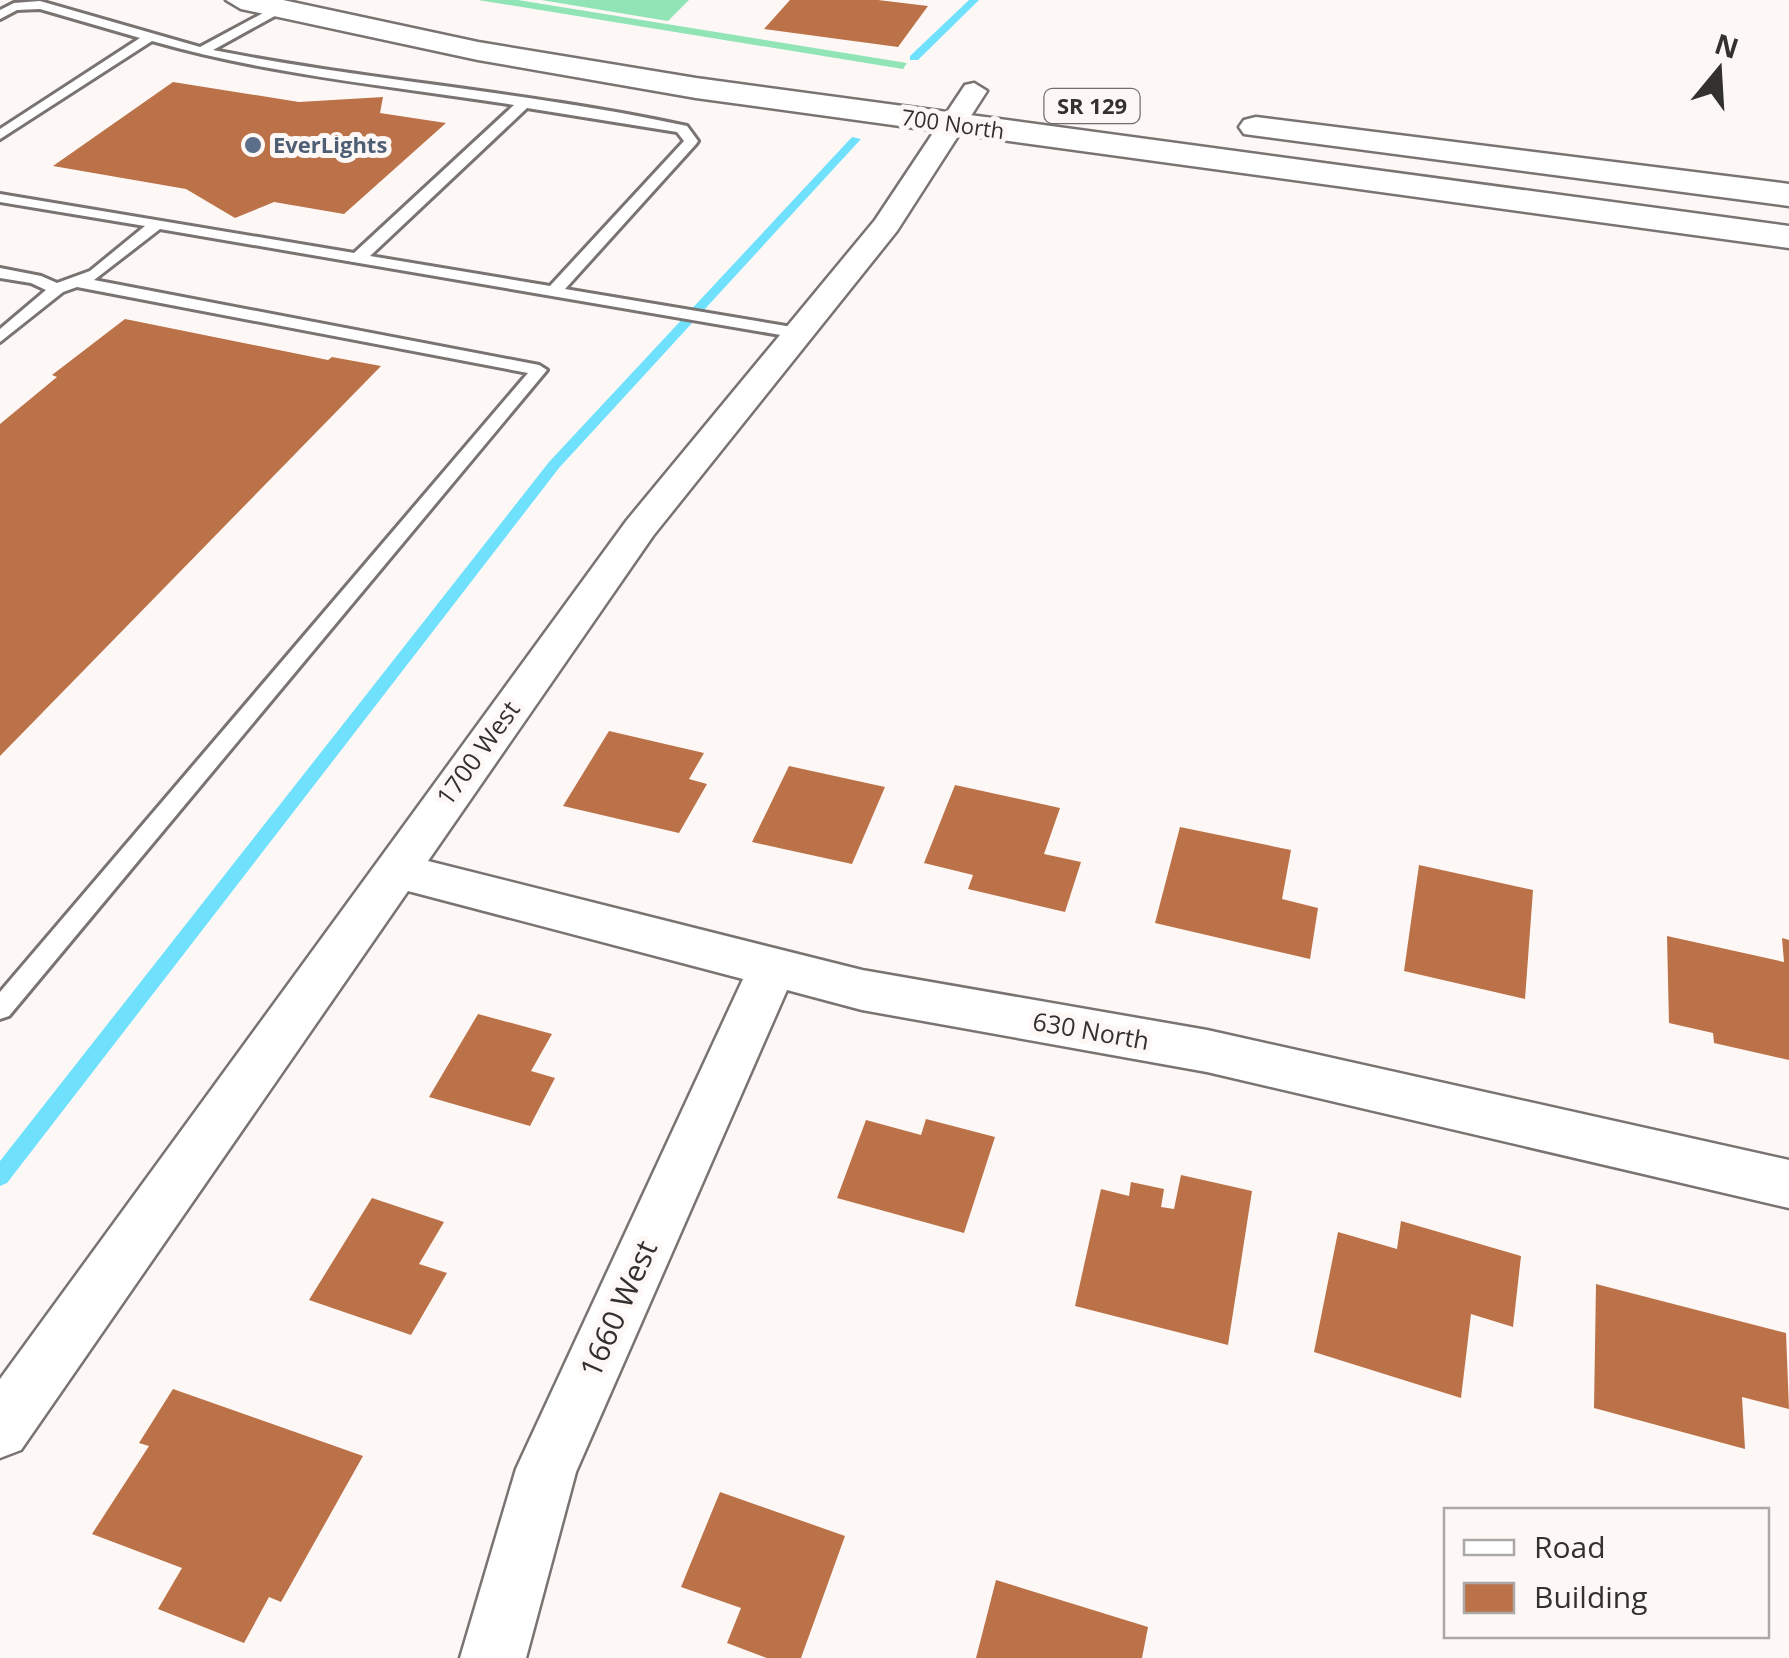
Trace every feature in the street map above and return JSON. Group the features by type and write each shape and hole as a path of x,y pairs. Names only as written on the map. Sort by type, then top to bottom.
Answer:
{"main road":[{"name":"700 North","path":"241,0 478,51 966,99 1789,236"},
{"path":"1214,122 1789,195"}],"street":[{"name":"1700 West","path":"0,1429 640,528 886,225 966,99"},
{"name":"630 North","path":"394,870 862,990 1207,1051 1789,1184"},
{"name":"1660 West","path":"493,1658 546,1469 772,969"}],"lane":[{"path":"0,15 14,7 40,5 201,50 305,72 682,129 691,141 554,291"},
{"path":"201,50 278,9"},
{"path":"0,135 151,36"},
{"path":"358,258 524,103"},
{"path":"0,198 798,333"},
{"path":"0,337 57,289 96,274 157,224"},
{"path":"0,272 36,279 57,289"},
{"path":"0,1009 538,370 78,282"}],"green space":[{"path":"478,0 518,0 907,63 903,69"},
{"path":"541,0 689,0 668,21"}],"building":[{"path":"790,0 878,0 928,6 898,47 764,29"},
{"name":"EverLights","path":"173,82 299,102 383,97 380,113 446,123 344,214 274,202 235,218 186,189 53,166"},
{"path":"125,319 328,360 332,357 381,366 0,756 0,424 57,377 52,375"},
{"path":"609,731 704,753 689,779 707,784 679,833 563,806"},
{"path":"789,766 885,787 852,864 752,842"},
{"path":"955,785 1060,808 1044,854 1081,862 1065,912 968,889 973,875 924,863"},
{"path":"1180,827 1291,850 1282,899 1318,908 1310,959 1155,923"},
{"path":"1419,865 1533,890 1525,999 1404,971"},
{"path":"1667,936 1784,962 1782,938 1789,940 1789,1060 1714,1043 1713,1033 1669,1023"},
{"path":"478,1014 552,1034 531,1071 555,1078 530,1126 429,1097"},
{"path":"926,1119 995,1137 964,1233 837,1198 866,1120 921,1135"},
{"path":"1181,1175 1252,1191 1228,1345 1075,1306 1101,1189 1129,1196 1131,1182 1164,1189 1161,1207 1174,1209"},
{"path":"372,1198 444,1222 419,1264 447,1273 411,1335 309,1300"},
{"path":"1401,1221 1521,1256 1513,1327 1471,1314 1461,1398 1314,1352 1338,1232 1397,1249"},
{"path":"1596,1284 1786,1333 1789,1409 1742,1397 1745,1449 1594,1408"},
{"path":"173,1389 363,1456 281,1602 269,1597 244,1643 158,1609 182,1568 92,1534 149,1446 139,1443"},
{"path":"720,1492 845,1536 801,1658 767,1658 727,1643 741,1608 681,1587"},
{"path":"996,1580 1148,1627 1142,1658 976,1658"}],"waterway":[{"path":"914,58 974,0"},
{"path":"0,1177 554,465 856,139"}],"place":[{"name":"EverLights","path":"253,145"}]}
